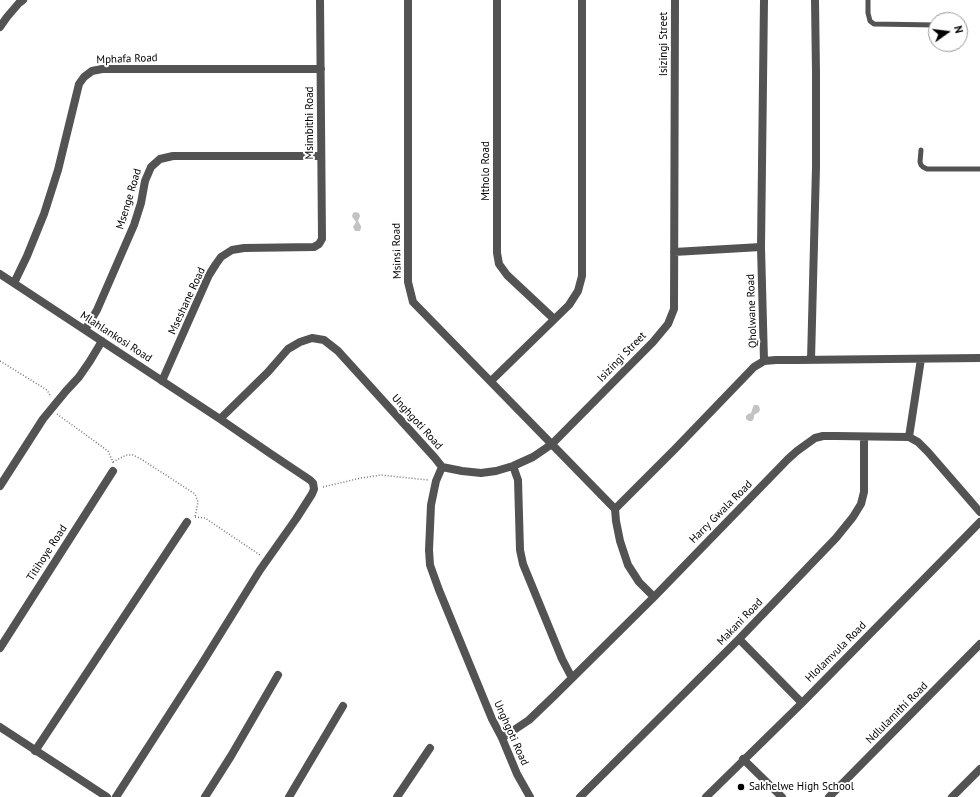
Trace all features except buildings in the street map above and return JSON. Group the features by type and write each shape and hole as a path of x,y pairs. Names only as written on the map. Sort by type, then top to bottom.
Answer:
{"street":[{"path":"0,27 18,3 23,0"},
{"name":"Msimbithi Road","path":"319,244 322,239 320,0"},
{"name":"Msinsi Road","path":"408,0 408,282 413,302 615,509"},
{"name":"Mtholo Road","path":"497,0 497,253 499,264 507,275 554,319"},
{"path":"491,381 569,305 578,291 582,276 582,0"},
{"name":"Isizingi Street","path":"442,467 481,473 496,471 513,466 533,457 552,444 653,342 668,324 674,309 675,0"},
{"name":"Qholwane Road","path":"615,509 754,367 764,361 761,247 764,0"},
{"path":"811,360 816,160 815,0"},
{"name":"Mphafa Road","path":"14,283 44,214 58,170 79,84 84,77 92,71 102,69 320,69"},
{"name":"Msenge Road","path":"85,330 97,310 134,225 141,203 145,181 151,167 160,160 173,156 321,156"},
{"name":"Mseshane Road","path":"162,381 210,275 222,257 232,250 244,248 314,247 319,244"},
{"path":"674,252 761,247"},
{"name":"Mlahlankosi Road","path":"0,274 310,480 313,483 314,489"},
{"name":"Unghgoti Road","path":"220,419 268,372 288,349 300,342 312,338 324,340 338,351 442,467 436,481 431,505 429,532 430,565 492,719 502,738 517,774 530,797"},
{"path":"0,486 51,409 79,378 102,341"},
{"path":"764,361 980,358"},
{"path":"921,359 909,437 918,442 928,452 980,512"},
{"name":"Harry Gwala Road","path":"502,738 529,720 654,597 788,460 806,444 815,438 823,436 909,437"},
{"name":"Makani Road","path":"580,797 739,639 836,538 853,517 861,504 864,492 864,437"},
{"path":"513,466 518,480 520,550 523,564 562,659 572,678"},
{"name":"Titihoye Road","path":"0,648 113,471"},
{"path":"116,797 314,489"},
{"path":"615,509 620,541 628,565 639,582 654,597"},
{"path":"35,751 187,522"},
{"name":"Hlolamvula Road","path":"706,797 743,759 802,703 980,522"},
{"path":"739,639 802,703"},
{"name":"Ndlulamithi Road","path":"829,797 980,644"},
{"path":"205,797 231,756 278,675"},
{"path":"289,797 343,706"},
{"path":"0,727 107,797"},
{"path":"397,797 430,748"},
{"path":"743,759 781,797"},
{"path":"952,797 980,769"}],"lane":[{"path":"868,0 868,13 870,21 874,24 928,25"},
{"path":"921,150 920,162 923,168 980,169"}],"path":[{"path":"0,361 47,390 52,400 51,409 108,451 113,462 113,471"},
{"path":"113,462 126,456 133,455 195,494 198,502 195,517"},
{"path":"314,489 381,475 436,481"},
{"path":"187,522 195,517 205,518 267,560"}],"place":[{"name":"Sakhelwe High School","path":"741,787"}]}
